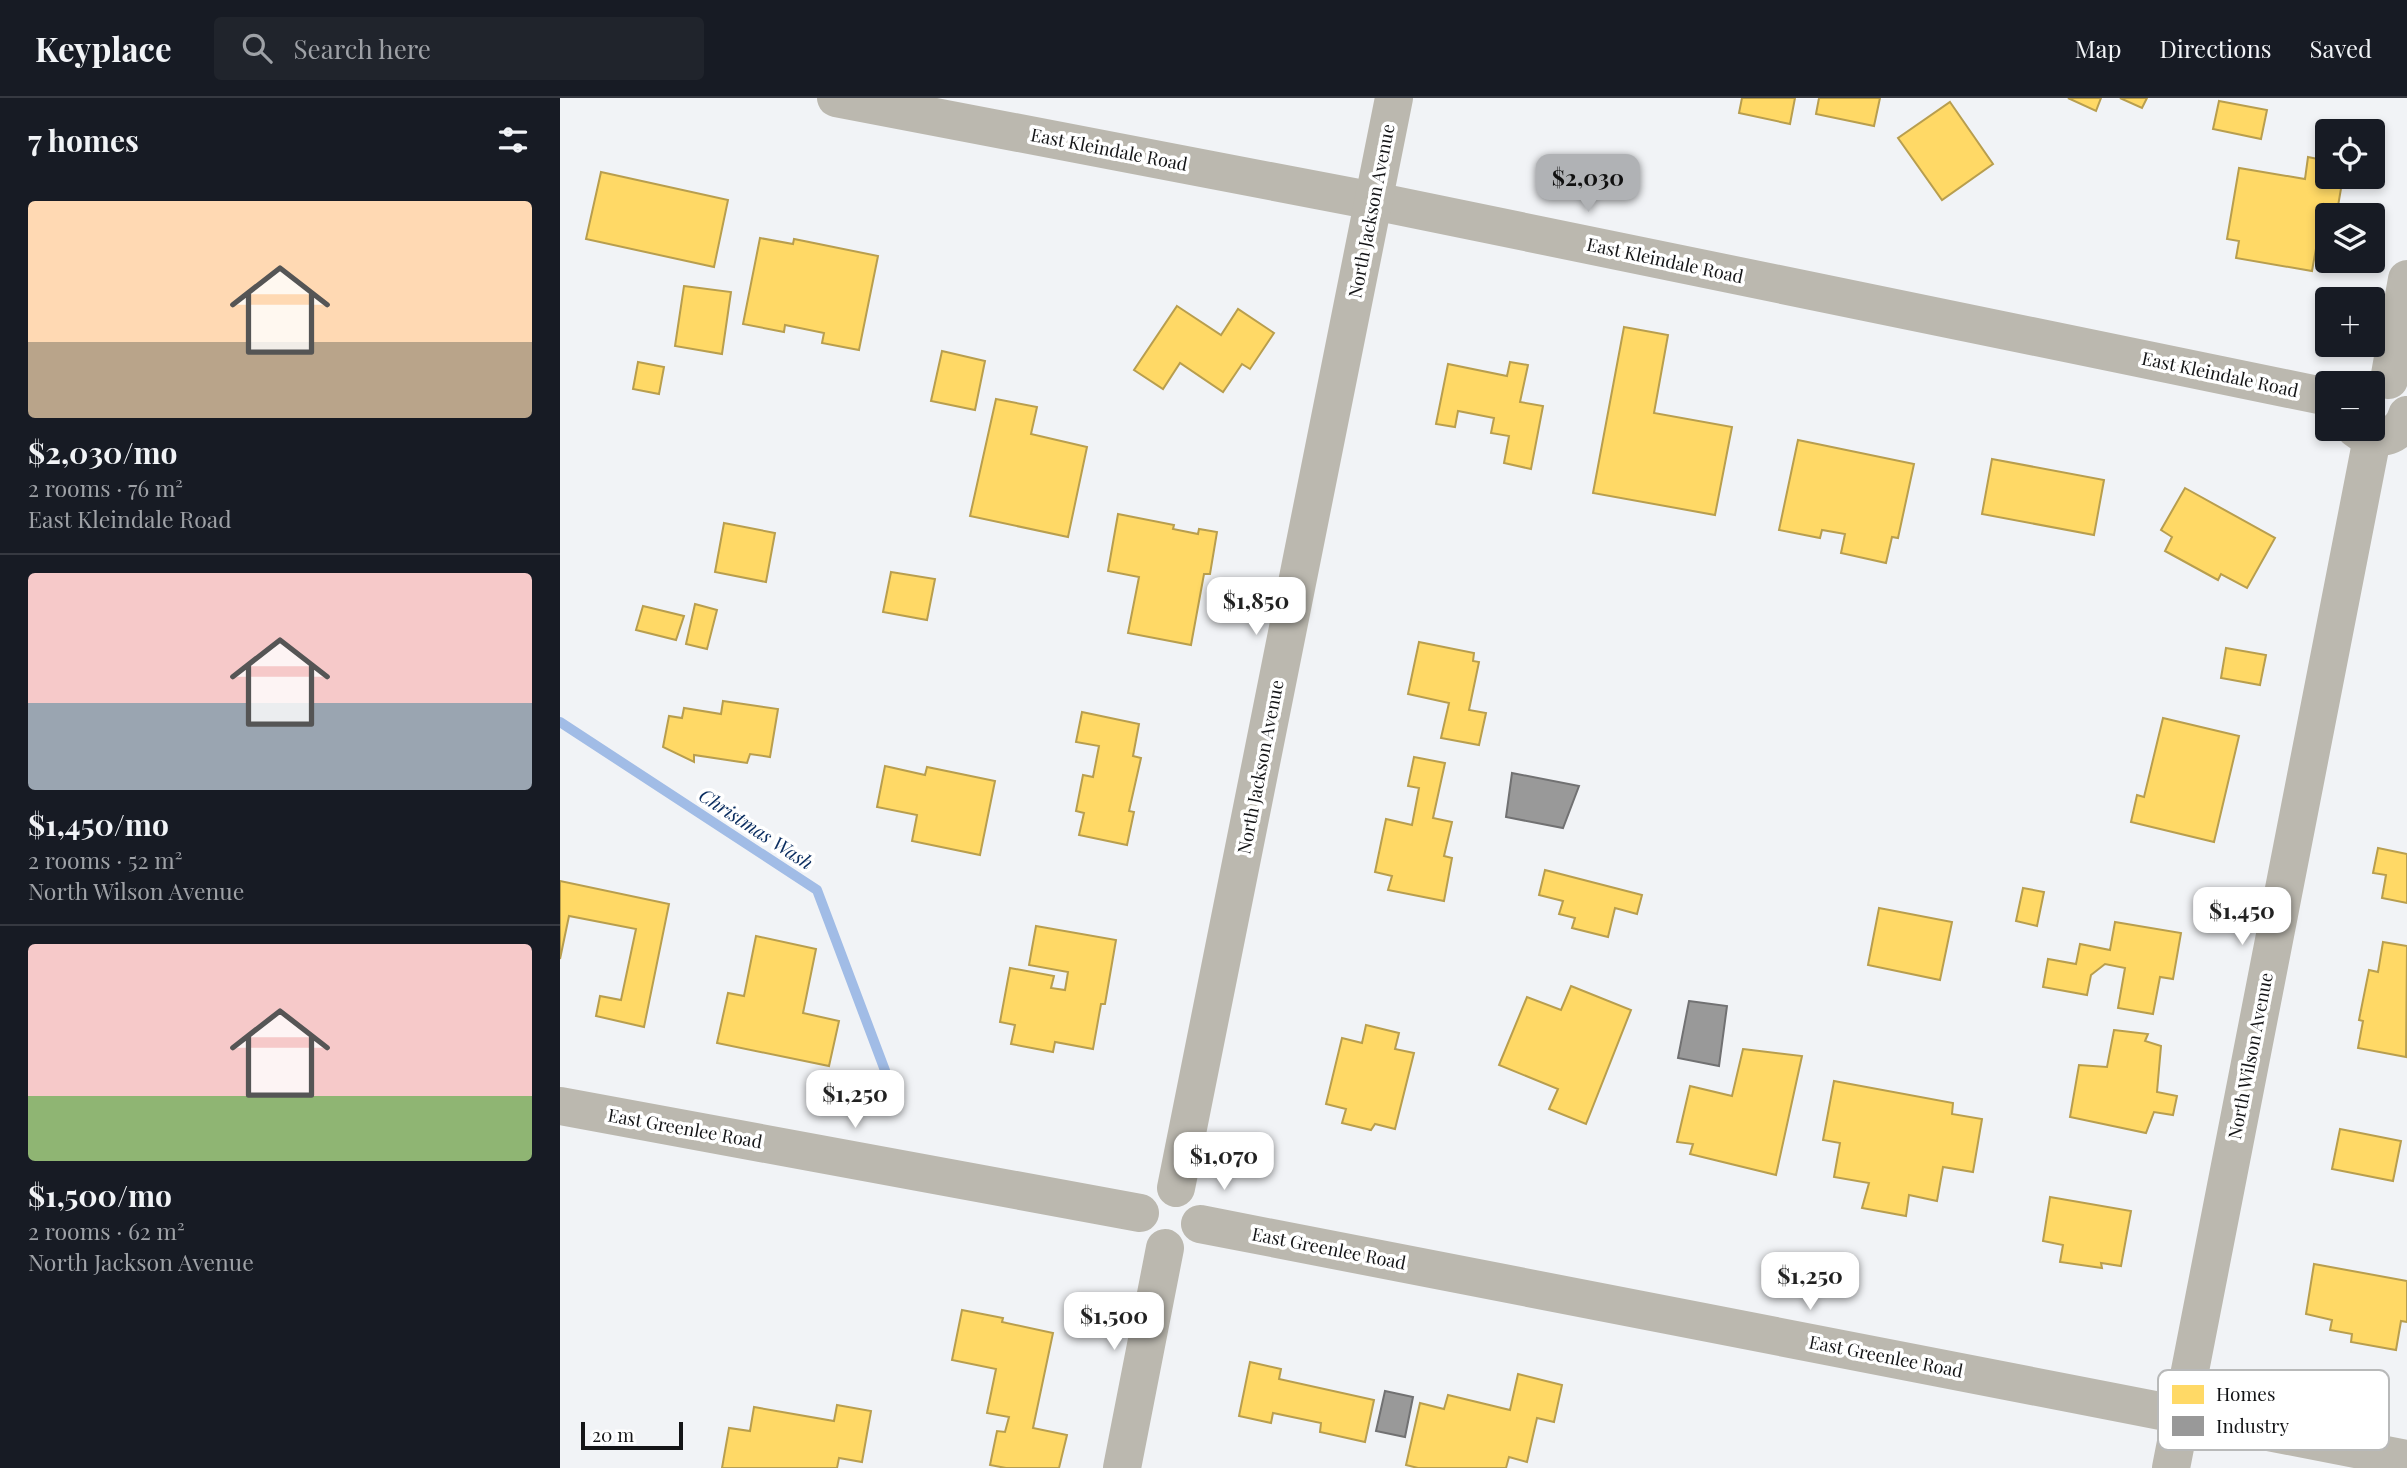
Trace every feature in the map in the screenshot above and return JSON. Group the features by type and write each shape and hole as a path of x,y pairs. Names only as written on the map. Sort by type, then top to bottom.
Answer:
{"street":[{"name":"East Kleindale Road","path":"836,98 1374,201 2315,394"},
{"name":"North Jackson Avenue","path":"1176,1188 1394,98"},
{"path":"2385,388 2407,279"},
{"path":"2385,435 2391,435 2399,430 2407,415"},
{"name":"North Wilson Avenue","path":"2189,1370 2363,441"},
{"name":"East Greenlee Road","path":"560,1107 1140,1213"},
{"path":"1167,1188 1176,1188 1193,1197 1198,1205 1200,1224 1191,1240 1183,1246 1165,1248 1148,1240 1142,1231 1140,1213 1149,1196 1167,1188"},
{"name":"East Greenlee Road","path":"1200,1224 2158,1410"},
{"path":"1122,1468 1165,1248"},
{"name":"North Wilson Avenue","path":"2171,1468 2174,1450"},
{"name":"East Greenlee Road","path":"2362,1450 2407,1459"}],"building: Homes":[{"path":"1742,98 1795,98 1790,124 1739,113"},
{"path":"1819,98 1880,98 1874,126 1816,114"},
{"path":"2068,98 2101,98 2096,111"},
{"path":"2120,98 2147,98 2142,108"},
{"path":"2219,101 2267,110 2261,139 2213,129"},
{"path":"1950,102 1993,164 1942,200 1898,138"},
{"path":"2308,157 2315,158 2315,189 2341,189 2339,203 2315,203 2315,254 2312,271 2236,258 2239,241 2227,239 2239,168 2305,179"},
{"path":"601,172 728,200 714,267 586,239"},
{"path":"760,238 793,244 794,239 878,256 859,350 822,343 824,333 785,325 784,332 743,324"},
{"path":"684,286 731,292 722,354 675,346"},
{"path":"1177,306 1221,335 1238,309 1274,333 1250,369 1242,364 1223,392 1180,363 1163,389 1134,370"},
{"path":"1624,327 1668,335 1654,413 1732,427 1715,515 1593,493"},
{"path":"942,351 985,361 975,410 931,401"},
{"path":"638,362 664,367 659,394 633,389"},
{"path":"1510,362 1528,365 1520,402 1543,406 1531,469 1504,463 1509,436 1491,433 1494,418 1458,411 1455,427 1436,424 1448,364 1507,376"},
{"path":"996,399 1037,407 1031,434 1087,447 1068,537 970,516"},
{"path":"1798,440 1914,464 1898,538 1892,537 1886,563 1841,553 1845,534 1822,530 1820,538 1779,530"},
{"path":"1992,459 2104,480 2094,535 1982,514"},
{"path":"2185,488 2275,538 2247,588 2221,574 2218,580 2165,551 2172,537 2161,530"},
{"path":"1118,514 1174,525 1173,529 1198,534 1199,529 1217,532 1210,574 1204,574 1191,645 1128,633 1139,577 1108,571"},
{"path":"724,523 775,533 766,582 715,572"},
{"path":"891,572 935,579 927,620 883,612"},
{"path":"695,604 717,610 707,649 686,644"},
{"path":"643,606 684,616 676,640 636,630"},
{"path":"1419,642 1474,653 1473,661 1479,662 1469,710 1486,713 1479,745 1441,738 1449,703 1408,694"},
{"path":"2226,648 2266,655 2260,685 2221,678"},
{"path":"723,701 778,709 770,757 750,754 747,763 694,755 694,762 663,747 669,716 682,718 684,708 721,714"},
{"path":"1082,712 1139,724 1133,756 1141,758 1129,811 1134,812 1127,845 1079,835 1084,813 1076,811 1083,775 1093,777 1099,746 1076,742"},
{"path":"2163,718 2239,736 2214,842 2131,822 2137,795 2144,797"},
{"path":"1414,757 1445,763 1433,818 1452,822 1444,856 1452,858 1444,901 1388,890 1392,876 1375,872 1386,819 1412,825 1419,788 1408,786"},
{"path":"885,766 925,775 927,767 995,781 980,855 912,841 917,815 877,807"},
{"path":"2378,848 2407,854 2407,903 2382,898 2386,875 2373,873"},
{"path":"1545,870 1642,895 1637,914 1615,908 1608,937 1572,928 1575,918 1559,914 1563,901 1539,895"},
{"path":"560,881 669,904 644,1027 596,1016 600,996 621,1000 636,929 569,916 560,959"},
{"path":"2023,888 2044,892 2037,926 2016,921"},
{"path":"1879,908 1952,922 1940,980 1868,965"},
{"path":"2115,922 2181,933 2173,979 2160,977 2153,1014 2118,1008 2125,968 2105,964 2091,975 2087,995 2043,987 2048,959 2076,964 2080,944 2110,950"},
{"path":"1036,926 1116,940 1105,1004 1101,1004 1093,1049 1055,1042 1053,1052 1011,1044 1015,1025 1000,1022 1010,968 1054,976 1051,988 1065,990 1068,972 1029,965"},
{"path":"756,936 816,949 803,1013 839,1021 829,1066 717,1043 728,993 744,996"},
{"path":"2383,942 2407,946 2406,1057 2358,1048 2363,1021 2359,1020 2369,970 2378,972"},
{"path":"1571,986 1631,1010 1586,1124 1549,1109 1558,1089 1499,1065 1527,997 1561,1010"},
{"path":"1366,1025 1399,1033 1395,1049 1414,1053 1395,1129 1375,1124 1371,1130 1342,1123 1346,1109 1326,1104 1342,1038 1362,1043"},
{"path":"2114,1030 2148,1034 2145,1041 2161,1046 2157,1092 2177,1096 2173,1115 2154,1112 2146,1133 2070,1117 2079,1065 2107,1067"},
{"path":"1743,1049 1802,1056 1776,1175 1690,1154 1693,1144 1677,1142 1690,1086 1732,1096"},
{"path":"1834,1081 1953,1103 1952,1114 1982,1119 1973,1172 1943,1167 1937,1201 1909,1195 1906,1216 1862,1208 1869,1183 1834,1177 1840,1143 1823,1140"},
{"path":"2340,1129 2401,1141 2393,1181 2332,1169"},
{"path":"2050,1197 2131,1211 2121,1266 2101,1263 2102,1268 2060,1262 2063,1245 2043,1241"},
{"path":"2314,1264 2407,1281 2407,1322 2401,1321 2396,1350 2351,1342 2352,1334 2330,1330 2332,1320 2306,1314"},
{"path":"962,1310 1003,1318 1002,1322 1053,1333 1033,1428 1067,1435 1059,1468 1006,1468 990,1465 997,1431 1005,1432 1009,1417 987,1413 996,1369 952,1360"},
{"path":"1250,1362 1281,1369 1279,1379 1374,1400 1365,1442 1320,1432 1321,1423 1273,1413 1271,1423 1239,1416"},
{"path":"1518,1374 1562,1385 1554,1422 1537,1418 1527,1462 1509,1457 1506,1468 1418,1468 1406,1465 1420,1403 1444,1409 1448,1395 1510,1410"},
{"path":"837,1405 871,1411 862,1462 839,1458 837,1468 722,1468 729,1428 750,1431 754,1407 834,1421"}],"building: Industry":[{"path":"1512,773 1579,786 1563,828 1506,817"},
{"path":"1689,1001 1727,1006 1719,1066 1678,1058"},
{"path":"1385,1391 1413,1397 1405,1437 1376,1431"}],"waterway":[{"name":"Christmas Wash","path":"560,722 817,890 895,1097"}]}
